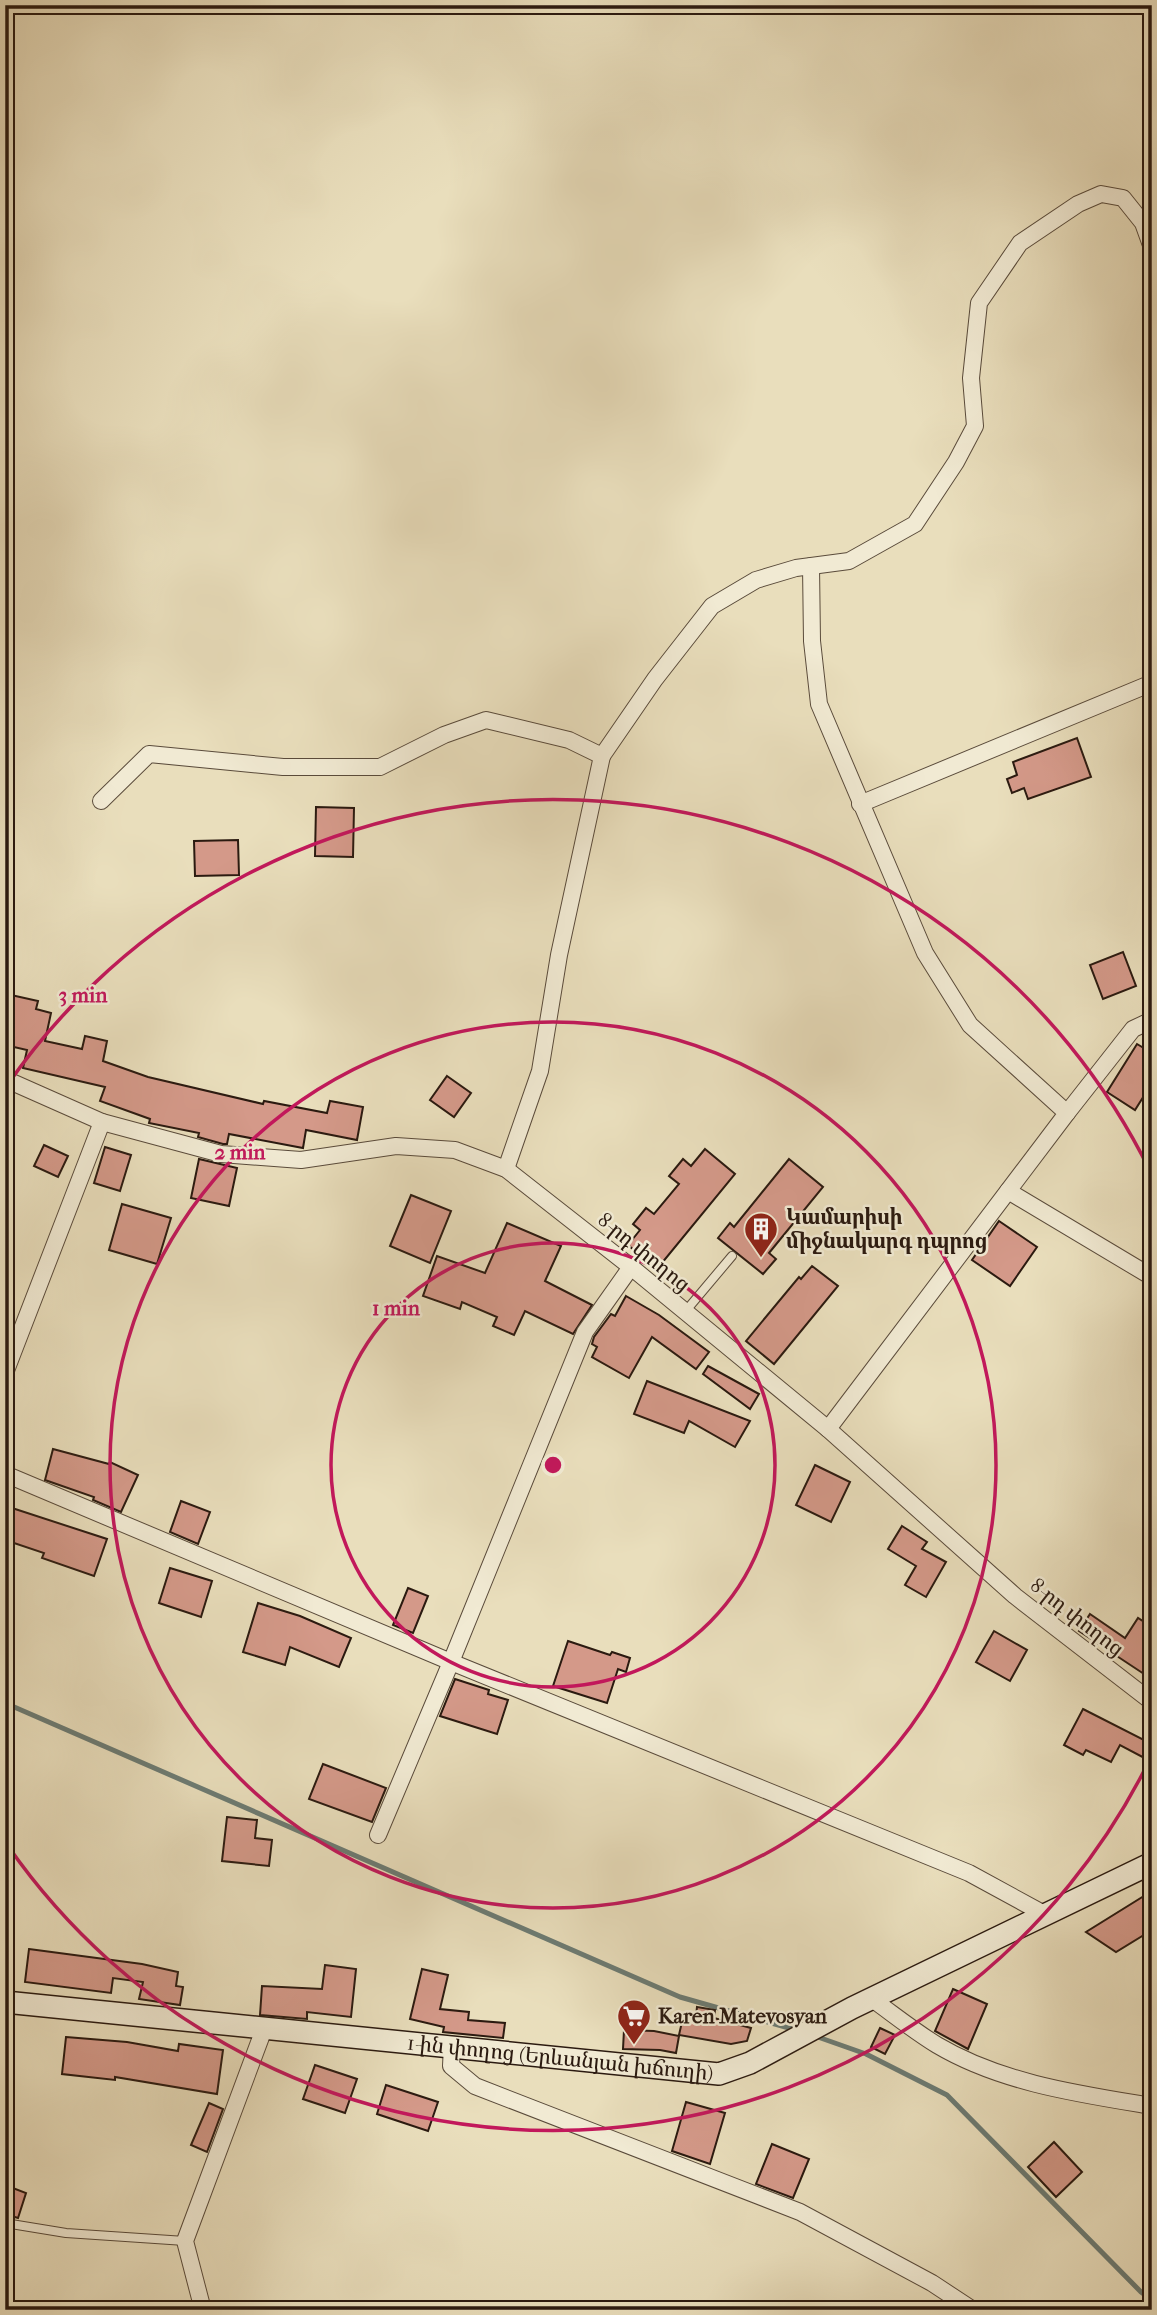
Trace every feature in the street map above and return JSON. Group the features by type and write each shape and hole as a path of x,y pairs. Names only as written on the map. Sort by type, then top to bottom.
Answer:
{"main road":[{"name":"1-ին փողոց (Երևանյան խճուղի)","path":"5,2002 719,2074 750,2063 862,2003 1152,1863"}],"street":[{"path":"506,1169 540,1071 559,955 602,756 656,679 712,606 756,580 796,568 849,561 915,524 956,462 975,426 971,378 979,303 1020,243 1078,204 1101,194 1123,198 1143,223 1152,248"},
{"path":"811,566 812,641 819,705 925,953 970,1024 1067,1113"},
{"path":"860,804 1152,683"},
{"path":"101,801 149,754 283,767 380,766 444,735 486,720 569,740 602,756"},
{"path":"828,1429 1067,1113 1133,1030 1152,1020"},
{"name":"8-րդ փողոց","path":"5,1079 102,1122 221,1154 301,1160 396,1146 455,1150 506,1169 631,1267 828,1429 1014,1596 1152,1702"},
{"path":"5,1373 102,1122"},
{"path":"1008,1191 1152,1277"},
{"path":"378,1835 584,1332 631,1267"},
{"path":"5,1474 451,1662 969,1873 1046,1915"},
{"path":"862,2003 938,2046 1010,2078 1084,2095 1152,2106"},
{"path":"203,2310 185,2241 264,2029"},
{"path":"452,2046 451,2066 475,2085 800,2212 932,2283 973,2310"}],"lane":[{"path":"684,1313 732,1256"},
{"path":"5,2223 66,2233 185,2241"}],"building":[{"path":"1077,738 1091,777 1028,799 1024,788 1012,793 1007,779 1017,775 1013,762"},
{"path":"316,807 354,808 353,857 315,856"},
{"path":"238,840 239,875 195,876 194,841"},
{"path":"1123,952 1136,986 1103,999 1090,965"},
{"path":"11,995 38,1001 36,1009 51,1013 45,1041 82,1049 85,1036 107,1041 103,1061 148,1077 263,1104 264,1101 327,1113 330,1101 363,1107 357,1140 306,1130 303,1148 229,1134 227,1144 223,1144 198,1137 199,1133 149,1123 150,1119 100,1101 105,1087 23,1068 27,1050 5,1045 5,1020"},
{"path":"1137,1044 1152,1053 1152,1083 1135,1110 1107,1092"},
{"path":"447,1076 471,1093 454,1117 430,1100"},
{"path":"44,1145 68,1156 58,1177 34,1166"},
{"path":"105,1147 131,1155 120,1191 94,1183"},
{"path":"705,1149 735,1174 657,1269 628,1245 640,1230 633,1224 646,1208 654,1214 679,1184 669,1176 683,1159 691,1166"},
{"path":"199,1159 237,1168 229,1206 191,1198"},
{"path":"789,1159 823,1187 769,1253 776,1259 763,1274 718,1238 730,1223 734,1227"},
{"path":"411,1195 451,1211 430,1263 390,1246"},
{"path":"122,1204 171,1218 157,1264 109,1250"},
{"path":"999,1221 1037,1247 1010,1286 972,1260"},
{"path":"507,1223 561,1246 545,1281 592,1305 573,1334 525,1311 514,1335 493,1326 497,1317 462,1302 460,1309 423,1296 437,1256 485,1273"},
{"path":"812,1266 838,1286 774,1364 746,1341 799,1277 801,1279"},
{"path":"626,1296 659,1315 709,1352 696,1369 652,1337 629,1378 592,1357 597,1347 592,1344 594,1337 611,1314 615,1316"},
{"path":"708,1366 759,1394 750,1409 703,1374"},
{"path":"647,1381 750,1421 735,1447 689,1421 684,1433 634,1414"},
{"path":"53,1449 109,1464 110,1462 138,1475 121,1512 93,1500 94,1497 45,1480"},
{"path":"815,1465 850,1482 831,1522 796,1505"},
{"path":"181,1501 210,1512 198,1544 170,1532"},
{"path":"9,1507 107,1539 94,1576 42,1558 44,1553 5,1540 5,1519"},
{"path":"902,1526 927,1542 922,1549 946,1562 926,1597 905,1585 916,1566 888,1549"},
{"path":"170,1568 212,1581 201,1617 159,1603"},
{"path":"408,1588 428,1596 413,1633 393,1625"},
{"path":"258,1603 300,1616 351,1638 339,1667 290,1647 285,1665 243,1652"},
{"path":"1090,1614 1125,1638 1138,1618 1152,1627 1152,1663 1144,1674 1079,1631"},
{"path":"994,1631 1027,1650 1010,1681 976,1662"},
{"path":"568,1641 610,1655 612,1652 630,1658 626,1672 618,1669 607,1703 553,1686"},
{"path":"455,1679 489,1690 488,1694 508,1700 497,1734 440,1716"},
{"path":"1083,1709 1152,1744 1152,1762 1120,1745 1111,1762 1086,1750 1083,1755 1064,1745"},
{"path":"323,1764 386,1788 372,1822 309,1799"},
{"path":"227,1817 257,1820 255,1838 272,1840 269,1866 222,1861"},
{"path":"1152,1891 1152,1930 1116,1952 1086,1932"},
{"path":"29,1949 142,1964 178,1972 176,1986 183,1987 180,2005 139,1999 143,1982 113,1978 111,1993 25,1982"},
{"path":"325,1965 356,1969 351,2017 307,2012 307,2019 260,2015 262,1986 322,1989"},
{"path":"422,1969 448,1975 440,2009 469,2012 468,2020 505,2023 503,2038 443,2032 444,2027 410,2019"},
{"path":"953,1989 987,2004 968,2049 935,2031"},
{"path":"697,2007 715,2010 714,2018 751,2028 747,2041 731,2044 679,2035 684,2013 696,2016"},
{"path":"880,2028 895,2035 885,2054 871,2047"},
{"path":"624,2030 654,2031 679,2036 676,2053 623,2049"},
{"path":"66,2037 127,2042 178,2051 179,2044 223,2050 217,2094 115,2077 115,2080 62,2074"},
{"path":"315,2065 357,2079 345,2113 303,2099"},
{"path":"386,2085 438,2102 428,2131 377,2114"},
{"path":"686,2102 725,2113 710,2164 672,2151"},
{"path":"209,2103 223,2109 207,2152 191,2145"},
{"path":"1054,2142 1082,2172 1056,2197 1028,2167"},
{"path":"772,2144 809,2159 793,2198 756,2184"},
{"path":"5,2185 26,2193 18,2218 5,2214"}],"waterway":[{"path":"5,1703 680,1997 796,2030"},
{"path":"815,2036 866,2054 947,2095 1141,2292 1152,2300"}],"place":[{"name":"Կամարիսի միջնակարգ դպրոց","path":"761,1259"},
{"name":"Karen Matevosyan","path":"634,2046"}]}
